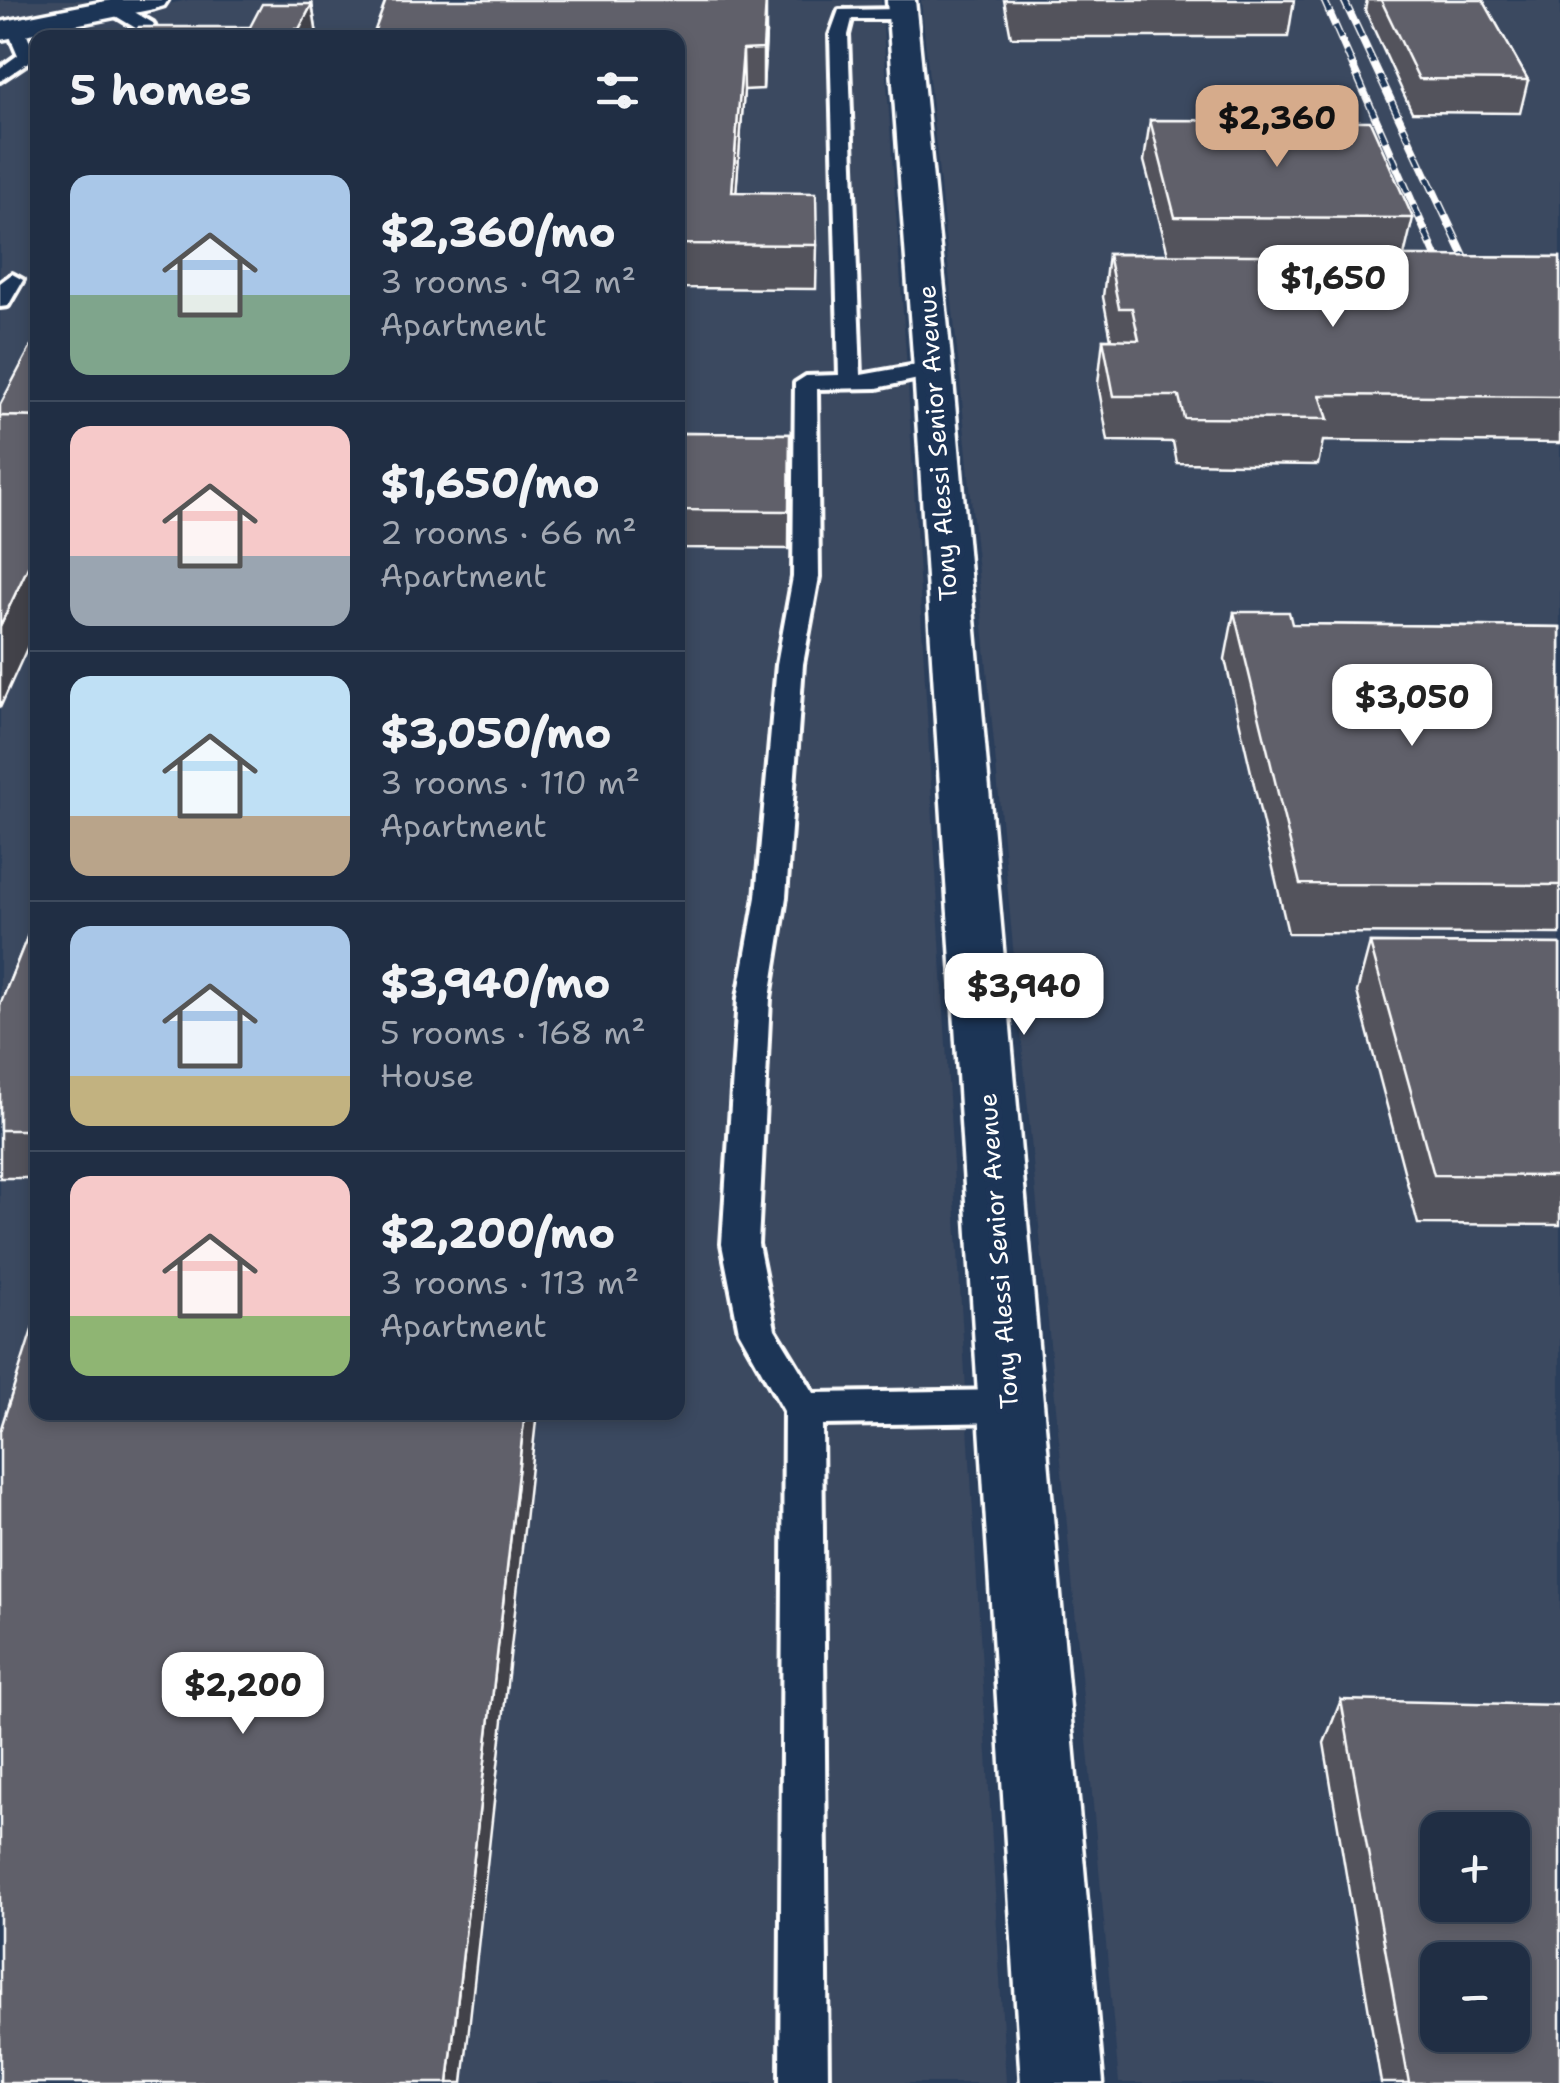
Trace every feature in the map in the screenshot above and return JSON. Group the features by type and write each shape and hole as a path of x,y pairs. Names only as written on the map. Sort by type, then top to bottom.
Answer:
{"street":[{"path":"8,30 117,4 154,0"},
{"name":"Tony Alessi Senior Avenue","path":"902,7 933,369 1062,2083"}],"lane":[{"path":"117,4 148,30"},
{"path":"850,382 839,35 846,14 902,7"},
{"path":"0,76 27,57 8,30"},
{"path":"0,301 12,280"},
{"path":"804,2083 803,1409 757,1331 740,1244 754,998 770,898 790,664 806,577 806,383 901,379 933,369"},
{"path":"803,1409 1010,1406"}],"shaded area":[{"path":"0,0 120,0 0,23"},
{"path":"188,0 881,0 907,369 1006,2083 0,2083 0,37 30,31 30,1420 685,1420 685,30 36,30"},
{"path":"921,0 1560,0 1560,2083 1119,2083"}],"building":[{"path":"386,0 766,0 763,49 743,50 732,192 816,193 817,245 685,244 685,30 375,30"},
{"path":"1381,0 1483,0 1528,80 1419,79"},
{"path":"262,4 312,4 299,29 294,30 137,30 139,27 250,27"},
{"path":"1150,120 1370,121 1413,218 1175,217"},
{"path":"1108,254 1560,257 1560,397 1320,395 1328,419 1184,418 1179,396 1114,396 1103,339 1139,340 1132,308 1119,308"},
{"path":"30,348 30,417 0,416 0,405"},
{"path":"0,416 30,417 30,563 0,626"},
{"path":"685,433 790,434 789,511 685,510"},
{"path":"1234,612 1289,612 1292,624 1560,627 1560,885 1300,884"},
{"path":"30,930 30,1130 0,1130 0,1005"},
{"path":"1370,943 1560,944 1560,1176 1434,1175"},
{"path":"30,1336 30,1420 524,1420 448,2083 0,2083 0,1431"},
{"path":"1341,1700 1560,1705 1560,2083 1409,2083"}],"railway":[{"path":"1324,0 1442,270"},
{"path":"1344,0 1470,269"}]}
